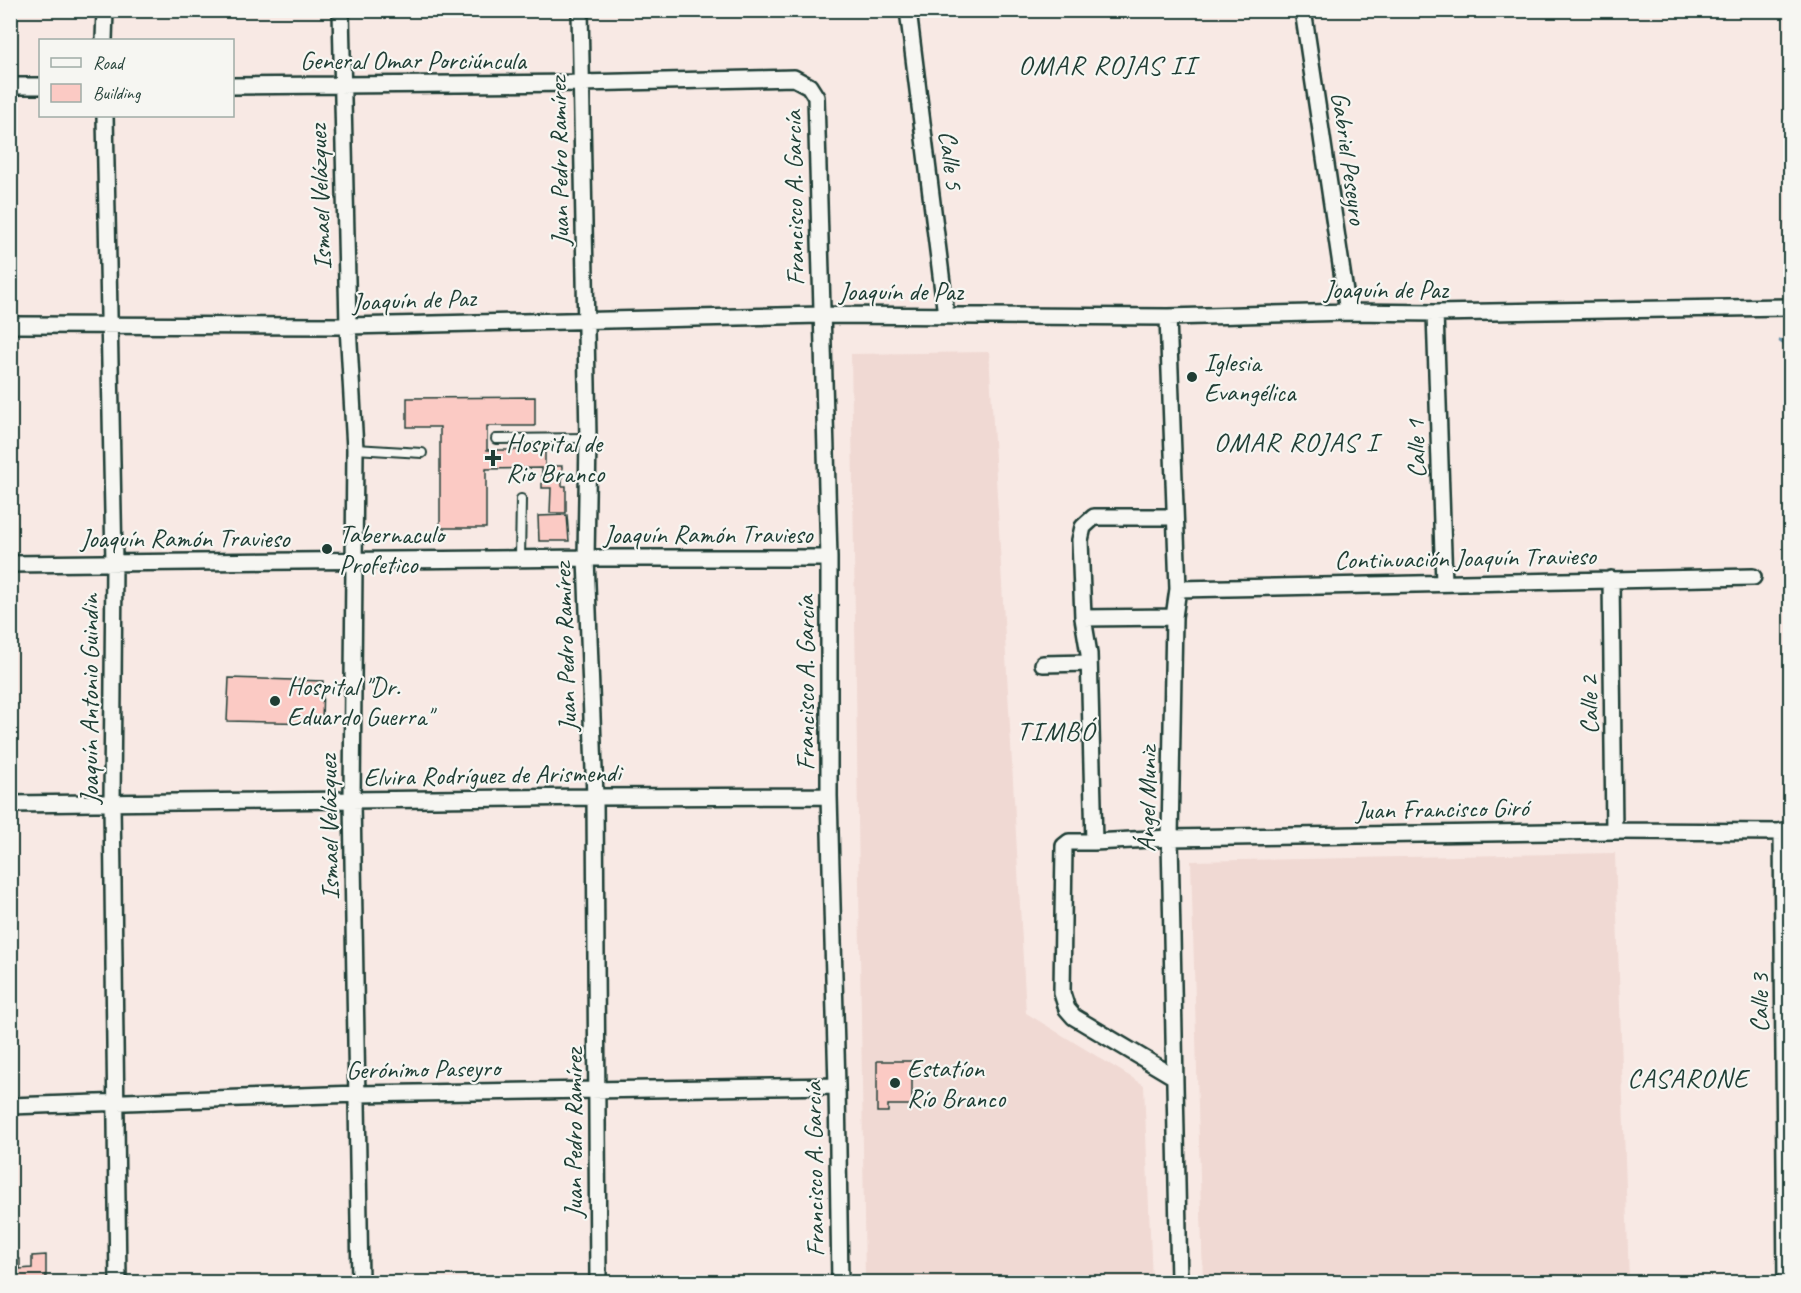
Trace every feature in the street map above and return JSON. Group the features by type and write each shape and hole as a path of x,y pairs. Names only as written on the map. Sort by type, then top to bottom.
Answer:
{"street":[{"path":"104,39 105,10"},
{"name":"Ismael Velázquez","path":"341,10 348,326 355,449 352,560 352,800 360,1282"},
{"name":"Juan Pedro Ramírez","path":"580,10 588,438 586,558 595,797 598,1282"},
{"name":"Calle 5","path":"908,10 946,315"},
{"name":"Gabriel Peseyro","path":"1303,10 1348,312"},
{"name":"General Omar Porciúncula","path":"234,86 581,83 794,78 809,86"},
{"path":"10,86 39,86"},
{"name":"Francisco A. García","path":"809,86 816,97 817,108 828,558 829,796 840,1282"},
{"name":"Joaquín Antonio Guindin","path":"105,117 114,562 112,803 118,1282"},
{"name":"Joaquín de Paz","path":"10,325 348,326 821,315 1168,317 1348,312 1791,308"},
{"name":"Calle 1","path":"1435,313 1444,583"},
{"name":"Ángel Muniz","path":"1168,317 1178,589 1174,617 1170,838 1173,1076 1179,1282"},
{"path":"1095,842 1089,663 1083,618 1080,540 1083,527 1094,517 1175,517"},
{"name":"Joaquín Ramón Travieso","path":"10,564 828,558"},
{"name":"Continuación Joaquín Travieso","path":"1178,589 1753,577"},
{"name":"Calle 2","path":"1611,579 1614,831"},
{"path":"1083,618 1174,617"},
{"path":"1043,664 1089,663"},
{"name":"Elvira Rodríguez de Arismendi","path":"10,804 829,796"},
{"name":"Juan Francisco Giró","path":"1173,1076 1074,1017 1067,1009 1062,993 1064,846 1069,842 1170,838 1614,831 1786,832"},
{"name":"Calle 3","path":"1786,832 1788,1156 1786,1282"},
{"name":"Gerónimo Paseyro","path":"10,1106 358,1094 837,1086"}],"lane":[{"path":"496,439 588,438"},
{"path":"355,449 422,453"},
{"path":"520,559 521,499"}],"shaded area":[{"path":"989,352 1026,1013 1144,1085 1152,1282 865,1282 851,354"},
{"path":"1615,853 1629,1282 1203,1282 1191,861"}],"building":[{"name":"Hospital de Rio Branco","path":"535,397 535,426 487,426 487,450 545,450 545,466 562,466 562,486 566,486 566,513 550,513 551,488 542,488 542,468 486,469 486,528 440,528 440,427 407,427 407,398"},
{"path":"567,515 569,541 539,541 538,516"},
{"name":"Hospital \"Dr. Eduardo Guerra\"","path":"229,678 323,681 322,723 227,721"},
{"name":"Estatíon Río Branco","path":"877,1061 912,1061 912,1105 888,1105 888,1112 877,1112"},
{"path":"46,1255 46,1282 10,1282 10,1259 20,1259 20,1269 32,1268 32,1256"}],"waterway":[{"path":"1781,341 1790,346"}],"place":[{"name":"Iglesia Evangélica","path":"1192,377"},
{"name":"Hospital de Rio Branco","path":"493,458"},
{"name":"Tabernaculo Profetico","path":"327,549"},
{"name":"Hospital \"Dr. Eduardo Guerra\"","path":"275,701"},
{"name":"Estatíon Río Branco","path":"895,1083"}],"district":[{"name":"OMAR ROJAS II","path":"1107,65"},
{"name":"OMAR ROJAS I","path":"1296,442"},
{"name":"TIMBÓ","path":"1056,731"},
{"name":"CASARONE","path":"1688,1078"}]}
